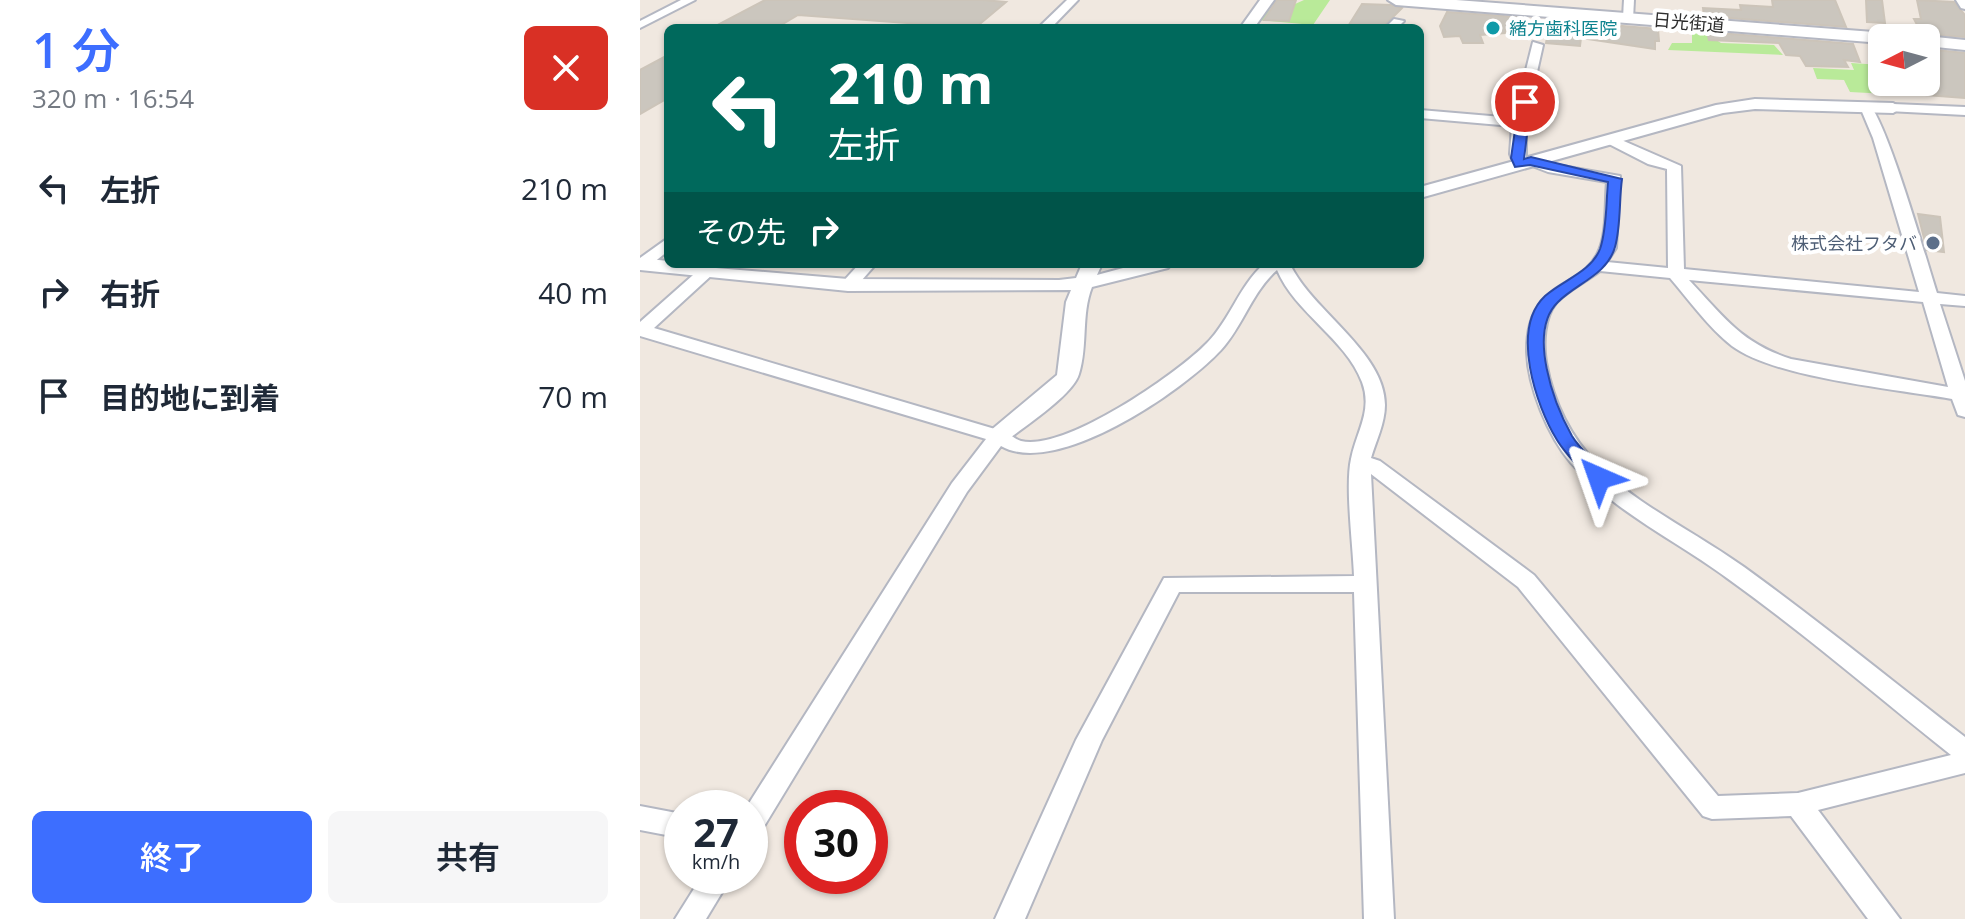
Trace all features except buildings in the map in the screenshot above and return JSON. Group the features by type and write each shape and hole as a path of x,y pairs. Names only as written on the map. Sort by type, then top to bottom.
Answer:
{"main road":[{"name":"日光街道","path":"1396,0 1629,8 1868,36"},
{"path":"1940,42 1965,45"}],"street":[{"path":"640,25 690,0"},
{"path":"1048,24 1073,0"},
{"path":"1250,24 1267,0"},
{"path":"1537,45 1517,158 1548,168 1615,179 1608,248 1597,266 1549,301 1538,323 1536,353 1541,384 1565,439 1577,457 1621,499 1735,572 1965,751"},
{"path":"1424,192 1737,106 1965,111"},
{"path":"1867,107 1880,138 1962,403"},
{"path":"1424,114 1521,123"},
{"path":"1610,139 1653,161 1674,166 1676,275 1737,341 1761,355 1788,364 1962,403"},
{"path":"641,264 664,246"},
{"path":"641,264 664,266"},
{"path":"1597,266 1965,301"},
{"path":"679,268 848,285 1087,274 1131,268"},
{"path":"848,285 864,268"},
{"path":"641,331 998,436 1013,446 1056,449 1193,366 1231,327 1254,288 1271,268"},
{"path":"1284,268 1302,297 1370,380 1376,402 1360,461 1379,919"},
{"path":"641,331 707,271"},
{"path":"768,796 959,488 998,436 1068,375 1087,274"},
{"path":"1360,461 1373,466 1526,581 1712,808 1798,804 1965,762"},
{"path":"1010,919 1089,740 1172,584 1364,584"},
{"path":"1798,804 1885,919"},
{"path":"640,818 664,823"},
{"path":"690,919 706,894"}],"green space":[{"path":"1304,0 1330,0 1314,24 1258,20 1268,10 1286,8"},
{"path":"1692,29 1701,30 1721,43 1774,45 1783,55 1668,50 1672,43 1692,43"},
{"path":"1851,63 1868,64 1868,93 1850,92 1844,80 1817,79 1813,68 1854,70"}],"place":[{"name":"緒方歯科医院","path":"1493,28"},
{"name":"株式会社フタバ","path":"1933,243"}],"route":[{"path":"1525,102 1517,158 1520,164 1531,161 1548,168 1615,179 1608,248 1597,266 1549,301 1538,323 1536,353 1541,384 1565,439 1577,457 1599,478"}]}
